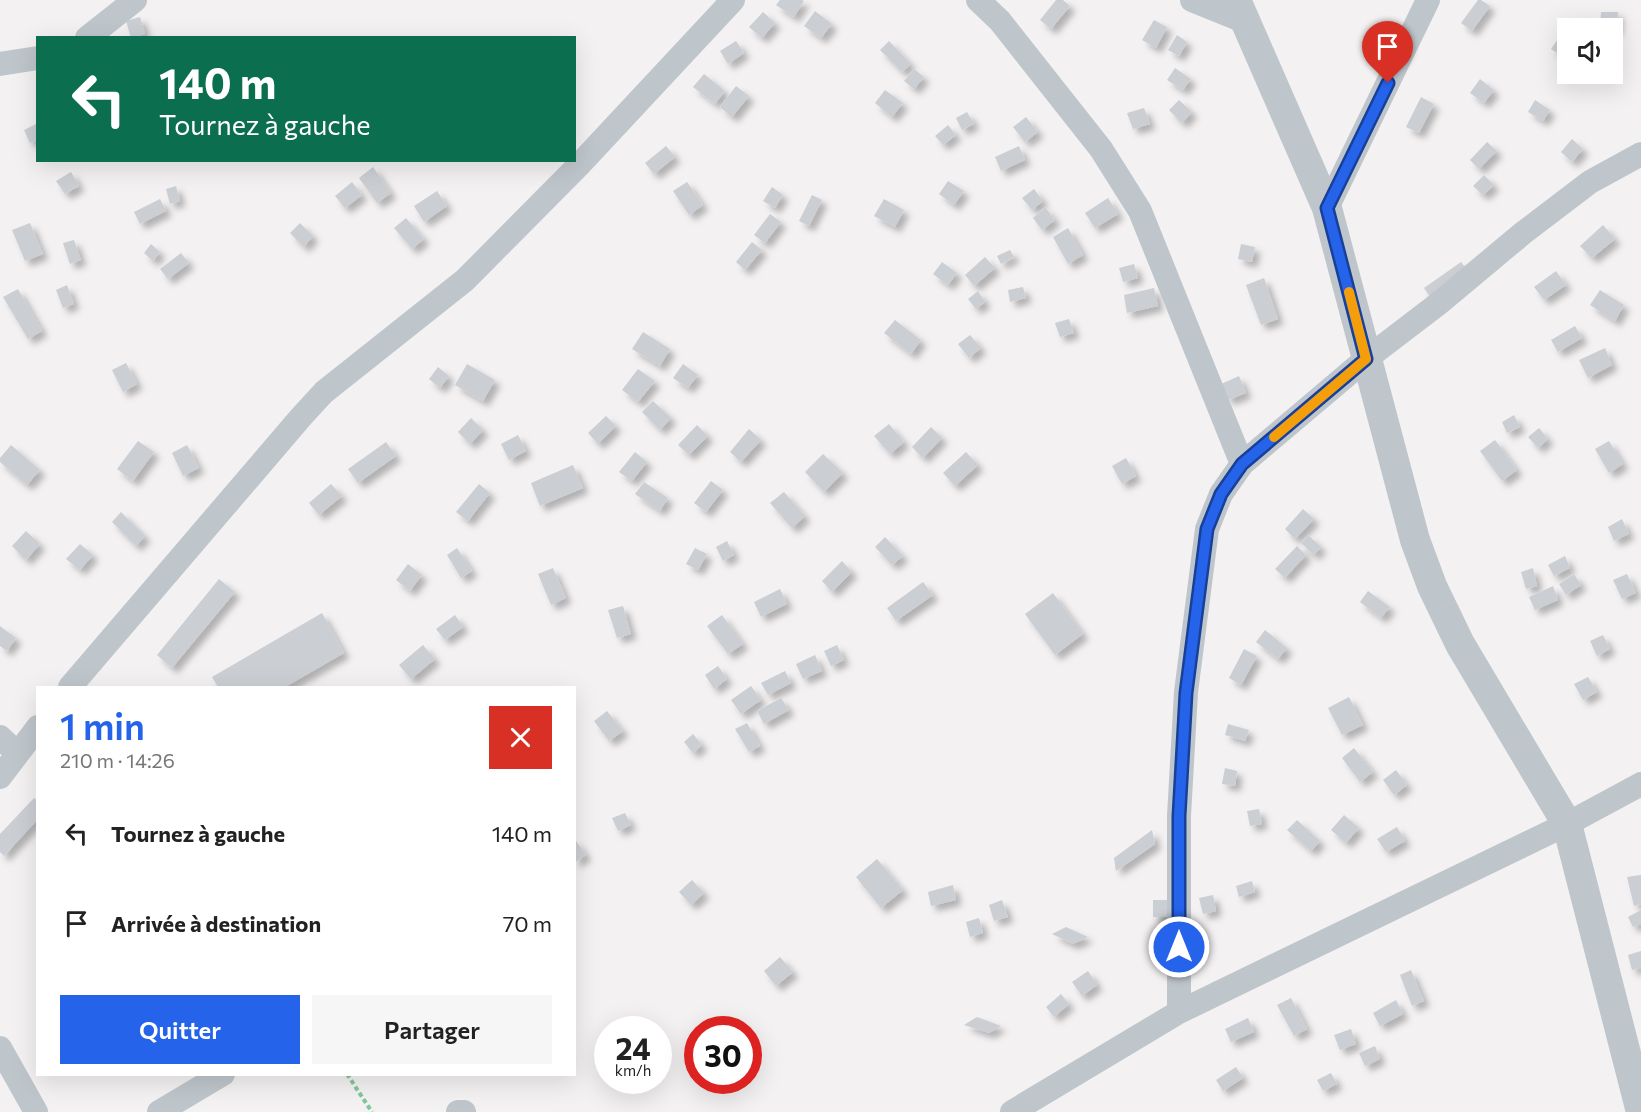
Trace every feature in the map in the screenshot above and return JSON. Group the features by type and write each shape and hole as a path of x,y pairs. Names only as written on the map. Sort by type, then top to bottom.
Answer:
{"street":[{"path":"90,36 135,0"},
{"path":"71,686 300,417 324,392 465,280 580,164 733,0"},
{"path":"978,0 1000,21 1101,149 1140,211 1242,464"},
{"path":"1192,0 1240,10 1327,208 1415,540 1432,586 1461,644 1567,824 1640,1112"},
{"path":"1327,208 1428,0"},
{"path":"0,64 36,58"},
{"path":"1179,1012 1179,816 1186,693 1207,529 1221,494 1242,464 1366,359 1590,182 1641,154"},
{"path":"0,777 9,745 36,728"},
{"path":"1012,1112 1179,1012 1567,824 1641,784"},
{"path":"0,1048 36,1112"},
{"path":"159,1112 220,1076"},
{"path":"458,1112 464,1112"}],"path":[{"path":"348,1076 372,1112"}],"building":[{"path":"780,0 804,1 794,17 776,5"},
{"path":"1056,0 1063,0 1070,6 1051,29 1040,20"},
{"path":"1478,0 1490,6 1472,31 1461,23"},
{"path":"815,11 832,24 821,38 804,26"},
{"path":"763,12 775,23 762,38 749,27"},
{"path":"1601,12 1618,12 1618,18 1601,18"},
{"path":"140,17 145,34 130,36 126,21"},
{"path":"1154,20 1167,27 1156,48 1142,40"},
{"path":"1177,35 1187,42 1179,56 1168,50"},
{"path":"1557,40 1557,53 1551,49"},
{"path":"736,41 744,53 728,64 720,51"},
{"path":"889,41 911,64 902,72 880,50"},
{"path":"1175,68 1191,79 1183,90 1167,80"},
{"path":"914,69 924,77 914,89 904,81"},
{"path":"704,74 725,91 715,104 693,87"},
{"path":"1480,79 1494,90 1484,103 1470,93"},
{"path":"736,86 749,96 732,117 720,107"},
{"path":"885,90 903,103 892,117 875,103"},
{"path":"1421,97 1434,104 1419,133 1406,127"},
{"path":"1179,100 1192,112 1182,123 1169,110"},
{"path":"1535,100 1550,110 1543,121 1528,112"},
{"path":"1144,108 1150,124 1133,129 1127,113"},
{"path":"967,112 974,124 962,130 956,118"},
{"path":"1026,117 1038,132 1025,142 1013,127"},
{"path":"36,124 36,141 30,143 24,130"},
{"path":"948,125 956,135 943,145 935,136"},
{"path":"1572,139 1583,149 1572,162 1561,152"},
{"path":"1487,142 1497,151 1479,169 1470,160"},
{"path":"666,146 675,157 654,174 645,163"},
{"path":"1019,146 1025,160 1001,171 995,157"},
{"path":"373,167 391,193 377,203 359,178"},
{"path":"71,172 79,186 65,194 56,181"},
{"path":"1484,175 1494,185 1483,195 1473,186"},
{"path":"948,181 964,191 954,205 939,194"},
{"path":"352,182 362,195 345,208 335,196"},
{"path":"687,182 703,205 689,215 673,191"},
{"path":"176,186 180,201 170,204 166,189"},
{"path":"772,187 783,195 775,208 763,201"},
{"path":"1034,189 1043,201 1032,210 1022,198"},
{"path":"437,191 447,206 424,222 414,206"},
{"path":"812,195 822,200 809,226 799,221"},
{"path":"1108,198 1118,214 1095,228 1085,213"},
{"path":"160,199 166,211 140,224 134,212"},
{"path":"884,199 904,210 895,227 874,216"},
{"path":"1045,207 1055,220 1042,230 1033,218"},
{"path":"770,214 781,222 765,243 754,235"},
{"path":"406,218 424,239 412,249 394,228"},
{"path":"30,223 43,254 25,261 12,230"},
{"path":"300,223 313,236 304,247 290,233"},
{"path":"1603,225 1615,239 1592,258 1580,246"},
{"path":"1068,228 1083,255 1068,264 1053,237"},
{"path":"74,240 81,260 70,264 63,243"},
{"path":"752,242 762,250 745,270 736,262"},
{"path":"151,244 160,252 153,261 144,253"},
{"path":"1241,244 1255,247 1252,262 1238,259"},
{"path":"1010,250 1014,257 1001,264 997,256"},
{"path":"181,253 189,263 168,279 160,269"},
{"path":"985,257 995,268 974,286 965,275"},
{"path":"942,262 957,273 948,285 933,274"},
{"path":"1461,262 1468,271 1431,298 1424,288"},
{"path":"1134,264 1138,278 1123,282 1119,268"},
{"path":"1556,271 1566,285 1544,300 1534,287"},
{"path":"1264,278 1278,319 1261,325 1246,285"},
{"path":"67,285 74,304 63,308 56,290"},
{"path":"1023,287 1026,298 1010,302 1008,290"},
{"path":"1154,288 1158,306 1127,313 1124,295"},
{"path":"18,289 42,331 28,339 3,297"},
{"path":"1600,290 1624,305 1615,321 1590,305"},
{"path":"978,291 985,302 976,309 968,299"},
{"path":"1069,319 1074,333 1060,337 1055,323"},
{"path":"895,320 921,340 911,354 884,333"},
{"path":"1575,326 1582,338 1558,352 1551,340"},
{"path":"643,332 670,349 660,366 632,349"},
{"path":"970,335 981,348 969,358 958,344"},
{"path":"1605,348 1612,365 1588,378 1579,360"},
{"path":"126,363 137,384 123,392 112,370"},
{"path":"467,364 495,380 483,401 455,385"},
{"path":"683,364 698,375 688,388 673,378"},
{"path":"438,367 449,376 440,388 429,379"},
{"path":"638,369 655,381 638,402 622,390"},
{"path":"1239,376 1246,393 1228,400 1221,384"},
{"path":"653,401 671,418 660,430 642,412"},
{"path":"1514,415 1520,427 1507,433 1502,422"},
{"path":"606,416 616,426 598,444 588,433"},
{"path":"471,418 483,430 470,444 458,432"},
{"path":"889,424 904,442 890,454 874,436"},
{"path":"697,425 708,436 689,455 678,445"},
{"path":"931,427 942,438 923,458 912,447"},
{"path":"1539,428 1548,439 1538,448 1528,437"},
{"path":"749,429 761,440 741,462 730,452"},
{"path":"518,435 526,451 509,460 501,444"},
{"path":"1495,440 1517,470 1502,481 1480,451"},
{"path":"138,441 154,452 133,481 117,469"},
{"path":"1609,441 1623,464 1609,473 1595,449"},
{"path":"386,442 396,456 358,483 348,469"},
{"path":"11,445 40,470 27,485 0,462 0,458"},
{"path":"187,445 199,468 183,476 172,453"},
{"path":"635,452 647,462 632,481 619,472"},
{"path":"966,452 978,465 955,486 943,473"},
{"path":"823,454 843,473 824,492 805,472"},
{"path":"1126,458 1136,476 1122,484 1112,466"},
{"path":"573,465 583,488 540,506 531,483"},
{"path":"711,481 723,490 706,512 694,503"},
{"path":"644,482 668,498 660,511 635,494"},
{"path":"331,484 342,496 319,515 309,503"},
{"path":"479,484 490,493 468,521 456,512"},
{"path":"784,492 805,516 792,528 770,503"},
{"path":"1303,509 1314,519 1295,539 1285,529"},
{"path":"121,512 145,536 136,546 112,522"},
{"path":"1622,519 1629,534 1614,541 1608,527"},
{"path":"26,531 40,544 26,560 12,546"},
{"path":"1308,535 1321,547 1314,555 1301,543"},
{"path":"885,537 903,556 892,565 875,547"},
{"path":"727,541 734,555 723,561 716,547"},
{"path":"80,544 93,555 80,570 66,559"},
{"path":"1297,546 1306,555 1285,578 1275,569"},
{"path":"457,548 472,571 461,578 447,555"},
{"path":"695,548 707,554 698,570 686,564"},
{"path":"1565,556 1570,568 1554,576 1548,565"},
{"path":"842,561 852,572 832,592 822,581"},
{"path":"408,564 422,575 410,591 396,580"},
{"path":"553,568 566,598 551,605 538,574"},
{"path":"1533,568 1537,586 1526,589 1521,572"},
{"path":"1574,574 1581,585 1566,595 1559,584"},
{"path":"1627,574 1636,593 1622,599 1613,580"},
{"path":"219,579 235,592 172,668 157,655"},
{"path":"923,582 933,595 896,621 887,608"},
{"path":"1553,586 1558,600 1535,610 1529,597"},
{"path":"780,589 787,604 761,617 754,602"},
{"path":"1368,591 1390,607 1381,618 1360,602"},
{"path":"1053,593 1083,634 1055,655 1025,614"},
{"path":"623,606 631,634 617,638 608,610"},
{"path":"322,613 344,653 287,686 217,686 212,677"},
{"path":"455,615 463,627 445,640 436,629"},
{"path":"722,615 743,644 728,654 707,626"},
{"path":"0,626 16,638 7,651 0,646"},
{"path":"1265,630 1287,648 1278,659 1256,642"},
{"path":"1603,635 1610,649 1597,656 1590,641"},
{"path":"423,645 435,659 411,679 399,665"},
{"path":"837,645 844,660 831,666 824,651"},
{"path":"1244,649 1257,656 1241,685 1229,678"},
{"path":"815,655 822,671 803,679 796,664"},
{"path":"718,666 727,679 714,689 705,675"},
{"path":"785,671 791,683 768,695 761,683"},
{"path":"1588,677 1597,692 1583,700 1574,684"},
{"path":"751,686 761,700 741,714 731,700"},
{"path":"1349,697 1363,725 1342,735 1328,708"},
{"path":"781,698 789,710 764,724 757,711"},
{"path":"607,711 623,731 609,741 594,721"},
{"path":"747,723 760,746 749,752 735,729"},
{"path":"1228,724 1249,730 1245,741 1225,735"},
{"path":"693,734 702,745 693,753 684,742"},
{"path":"1354,748 1373,772 1360,782 1342,758"},
{"path":"1225,768 1237,771 1235,786 1222,784"},
{"path":"1396,770 1407,785 1394,795 1383,780"},
{"path":"34,798 36,800 36,821 4,856 0,852 0,834"},
{"path":"1259,809 1262,824 1250,826 1247,811"},
{"path":"625,813 631,825 618,831 612,818"},
{"path":"1344,815 1359,828 1346,843 1331,830"},
{"path":"1297,820 1320,841 1311,851 1287,830"},
{"path":"1397,827 1405,841 1386,852 1377,839"},
{"path":"1152,830 1155,844 1116,871 1114,858"},
{"path":"576,841 586,855 576,862"},
{"path":"877,859 903,890 881,908 856,877"},
{"path":"1641,875 1641,904 1634,906 1627,877"},
{"path":"692,880 704,893 691,905 679,892"},
{"path":"1252,881 1255,892 1239,897 1236,886"},
{"path":"953,885 956,900 931,906 928,892"},
{"path":"1213,895 1216,911 1203,914 1199,898"},
{"path":"1002,900 1008,917 994,921 989,905"},
{"path":"1153,900 1168,900 1168,917 1153,917"},
{"path":"1641,910 1641,924 1633,927 1628,917"},
{"path":"979,918 983,933 970,937 966,922"},
{"path":"1066,927 1088,937 1073,944 1052,934"},
{"path":"1641,951 1641,968 1632,970 1628,955"},
{"path":"780,957 793,972 776,986 764,971"},
{"path":"1411,970 1424,1001 1412,1006 1400,975"},
{"path":"1088,971 1097,985 1082,996 1072,982"},
{"path":"1061,994 1069,1004 1054,1017 1046,1007"},
{"path":"1291,998 1307,1029 1294,1036 1277,1005"},
{"path":"1396,1000 1403,1014 1380,1026 1373,1013"},
{"path":"977,1017 1001,1026 989,1033 964,1025"},
{"path":"1248,1018 1254,1032 1231,1042 1225,1029"},
{"path":"1351,1029 1356,1044 1340,1050 1334,1035"},
{"path":"1375,1046 1380,1059 1365,1066 1359,1053"},
{"path":"1236,1067 1243,1078 1223,1091 1216,1080"},
{"path":"1331,1073 1337,1084 1323,1091 1317,1080"}],"slow traffic":[{"path":"1274,437 1366,359 1349,292"}],"route":[{"path":"1179,947 1179,816 1186,693 1207,529 1221,494 1242,464 1366,359 1327,208 1388,83"}]}
